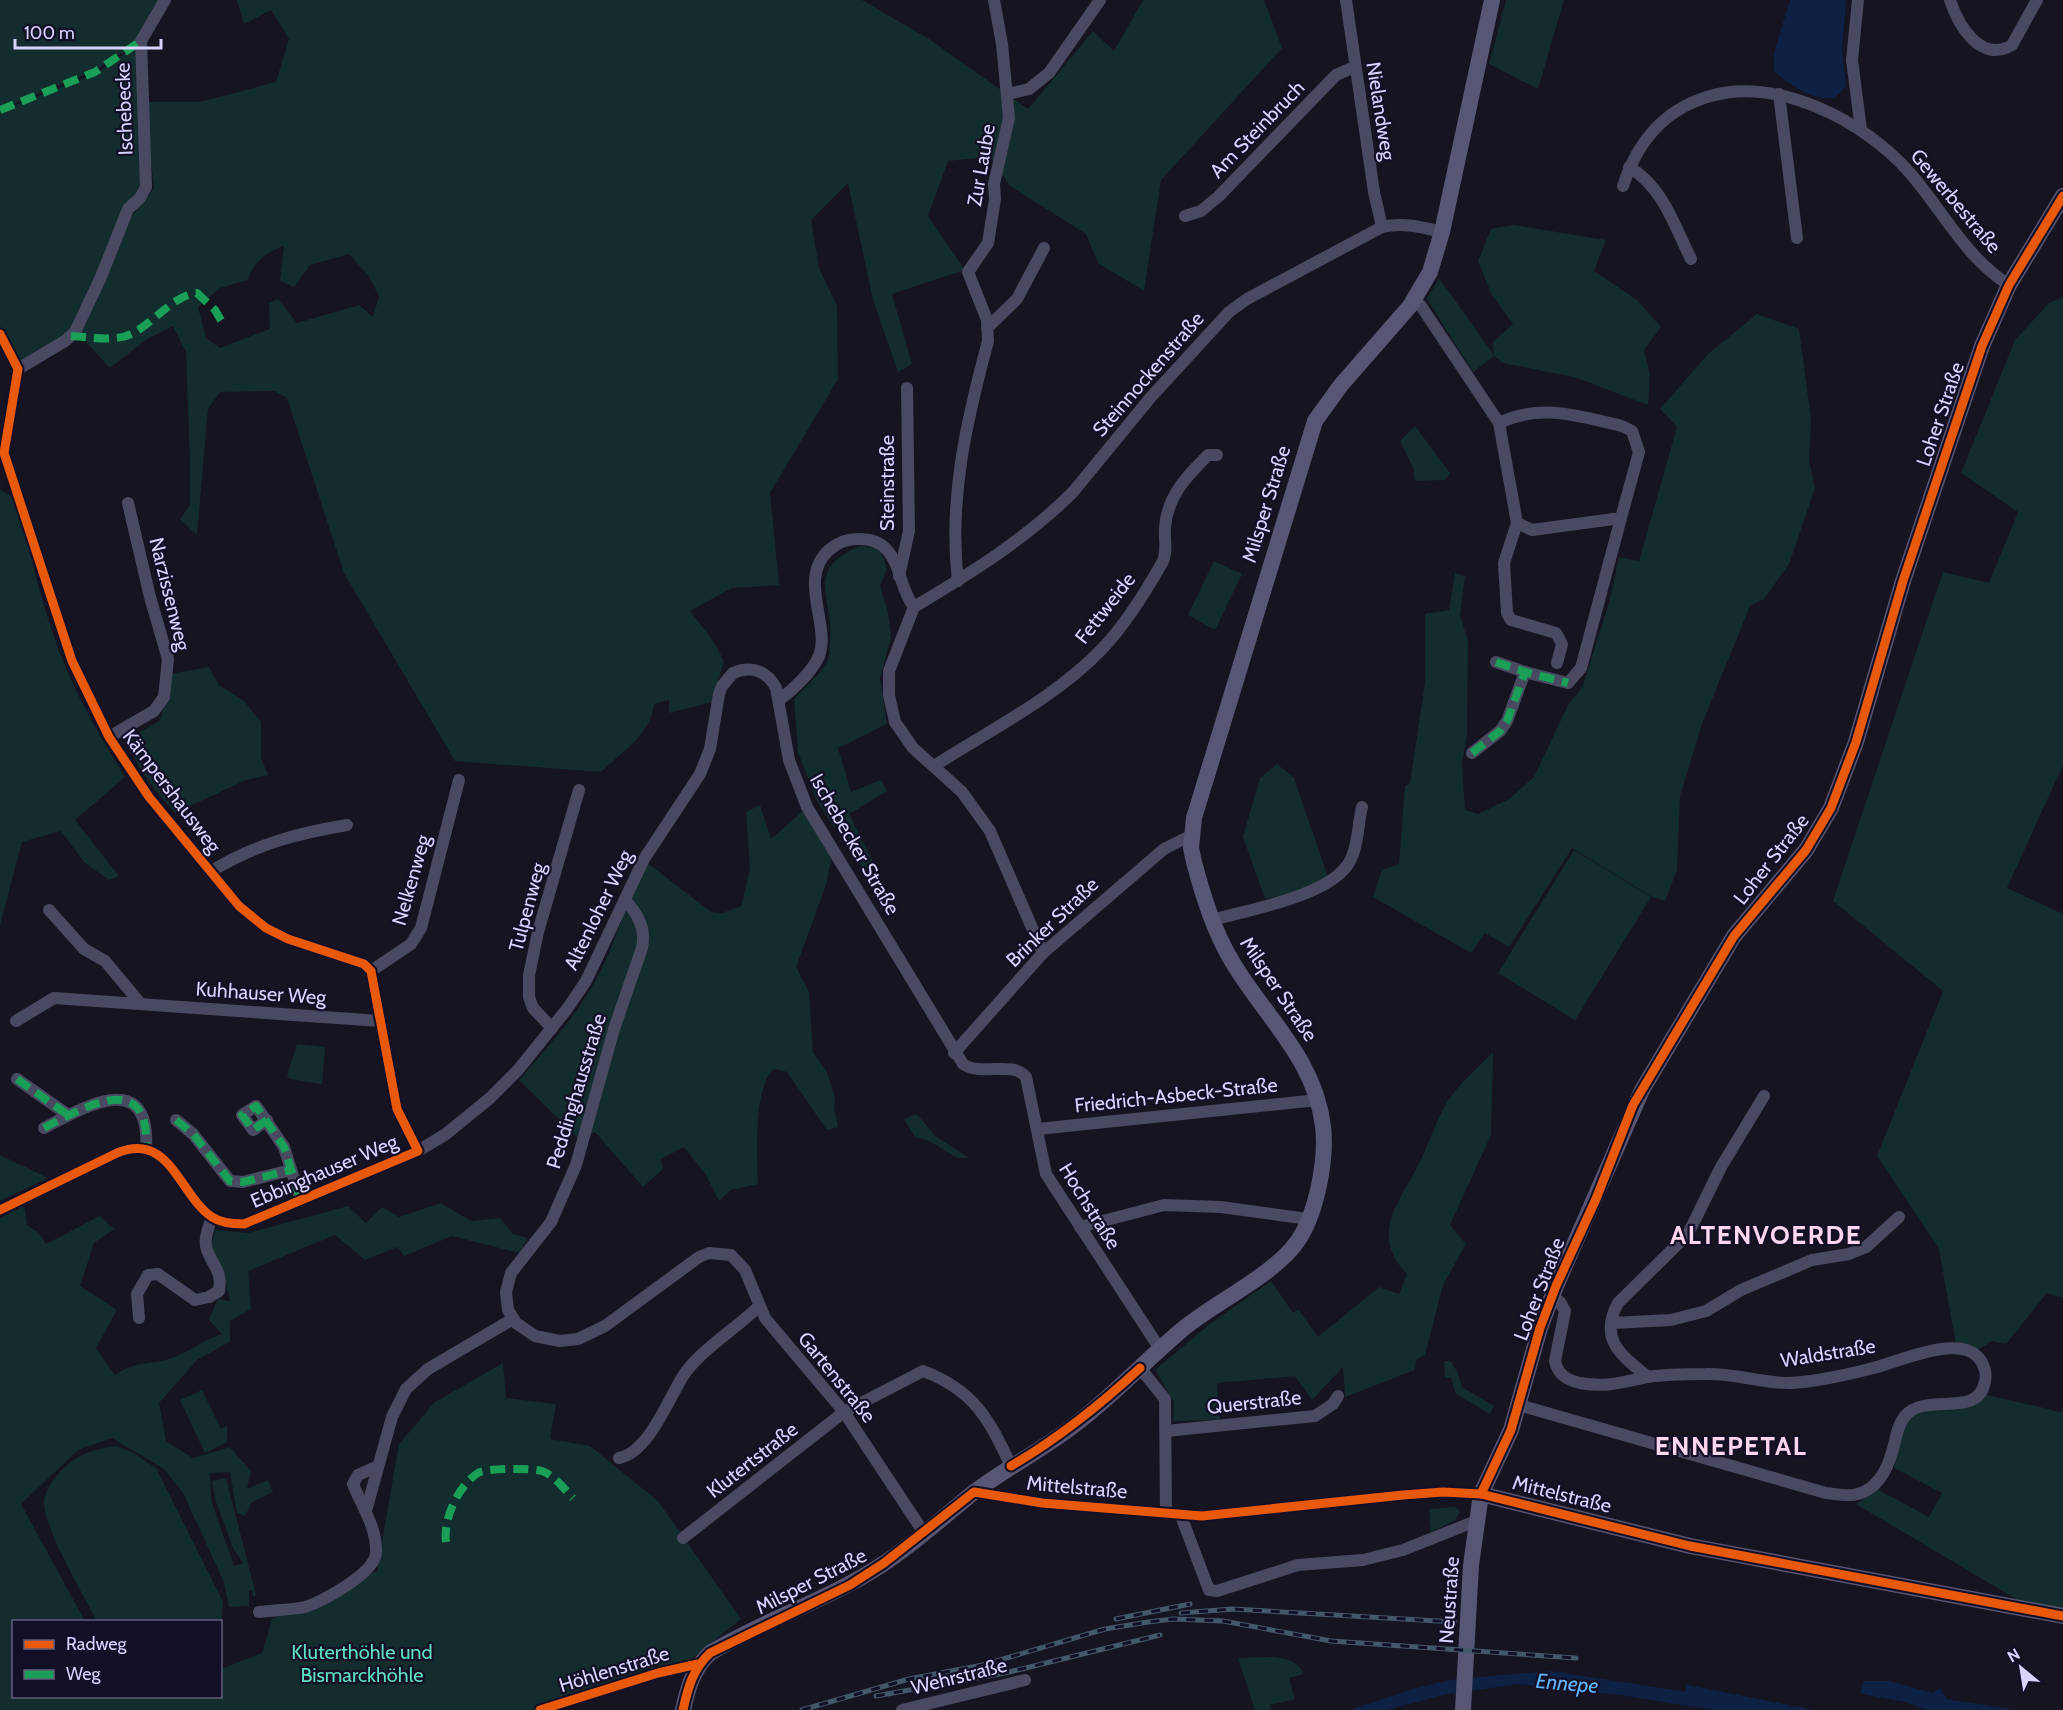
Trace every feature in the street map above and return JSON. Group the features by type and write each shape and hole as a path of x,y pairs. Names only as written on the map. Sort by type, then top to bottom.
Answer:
{"street":[{"name":"Ischebecke","path":"18,369 65,341 75,332 101,277 128,209 140,198 146,187 141,41 165,0"},
{"name":"Zur Laube","path":"958,581 954,553 958,475 988,341 981,303 968,272 988,243 994,184 1009,118 1008,94 994,0"},
{"path":"1008,94 1029,89 1049,73 1100,0"},
{"name":"Nielandweg","path":"1346,0 1354,67 1374,192 1382,227"},
{"name":"Milsper Straße","path":"698,1664 725,1644 849,1585 884,1563 974,1492 1011,1466 1049,1445 1071,1428 1189,1324 1286,1255 1299,1240 1318,1186 1324,1153 1323,1125 1318,1100 1297,1052 1233,963 1212,920 1194,862 1192,835 1199,800 1315,421 1341,385 1414,301 1430,272 1442,232 1492,0"},
{"path":"1857,0 1852,60 1861,130"},
{"path":"1950,0 1968,37 1977,44 1996,51 2012,45 2037,0"},
{"name":"Am Steinbruch","path":"1185,216 1201,211 1219,196 1336,75 1354,67"},
{"name":"Gewerbestraße","path":"1623,186 1635,154 1653,129 1683,107 1719,93 1745,89 1779,94 1802,101 1861,130 1909,172 1978,262 2009,285"},
{"path":"1779,94 1797,238"},
{"path":"1629,167 1647,178 1658,193 1691,259"},
{"name":"Loher Straße","path":"1481,1494 1520,1406 1540,1328 1552,1296 1596,1199 1633,1105 1734,936 1806,850 1831,808 1856,742 1904,581 1974,369 2009,285 2063,196"},
{"name":"Steinnockenstraße","path":"914,607 1017,543 1051,514 1073,492 1151,397 1229,312 1248,299 1382,227 1403,224 1442,232"},
{"path":"987,328 1017,299 1044,248"},
{"path":"1414,301 1421,306 1499,423 1517,523 1504,563 1507,613 1511,620 1556,633 1562,644 1557,663"},
{"path":"0,333 18,369"},
{"name":"Kämpershausweg","path":"18,369 4,453 72,661 109,737 149,797 239,906 266,928 288,939 364,964 371,971"},
{"name":"Steinstraße","path":"898,577 909,531 907,388"},
{"path":"1496,662 1568,683 1581,668 1639,452 1632,431 1622,426 1552,411 1531,412 1499,423"},
{"name":"Fettweide","path":"934,766 1040,700 1102,650 1142,597 1164,559 1165,526 1172,496 1188,475 1208,455 1217,455"},
{"name":"Narzissenweg","path":"109,737 154,711 164,697 168,658 150,597 128,503"},
{"path":"1517,523 1532,530 1621,518"},
{"path":"779,700 811,669 820,655 815,579 818,565 826,553 845,541 855,539 876,541 892,557 903,591 914,607 889,671 889,695 895,722 913,748 962,792 990,831 1043,952"},
{"name":"Ischebecker Straße","path":"733,673 750,669 762,673 772,681 779,700 789,760 807,807 954,1053"},
{"path":"1472,753 1500,731 1507,721 1525,672"},
{"name":"Altenloher Weg","path":"418,1151 446,1134 504,1084 552,1028 586,981 644,859 700,774 710,749 719,694 722,686 733,673"},
{"name":"Nelkenweg","path":"371,971 411,944 421,928 459,780"},
{"name":"Tulpenweg","path":"552,1028 533,1008 529,997 530,975 538,932 579,790"},
{"path":"1212,920 1314,890 1334,878 1350,862 1362,807"},
{"path":"210,872 236,856 265,844 304,832 347,825"},
{"name":"Brinker Straße","path":"954,1053 1043,952 1164,849 1192,835"},
{"name":"Peddinghausstraße","path":"513,1319 506,1297 508,1280 551,1222 576,1165 614,1029 642,948 644,936 641,924 625,900"},
{"path":"49,910 84,949 105,961 140,1003"},
{"path":"371,971 397,1109 418,1151"},
{"name":"Kuhhauser Weg","path":"16,1021 54,998 380,1021"},
{"name":"Hochstraße","path":"954,1053 970,1069 1017,1070 1022,1073 1029,1084 1046,1174 1160,1349"},
{"path":"17,1079 68,1115"},
{"path":"1648,1377 1617,1350 1610,1333 1618,1303 1688,1234 1721,1167 1764,1096"},
{"path":"44,1128 68,1115 111,1099 124,1099 133,1104 145,1119 146,1150"},
{"name":"Friedrich-Asbeck-Straße","path":"1038,1129 1318,1100"},
{"path":"176,1120 193,1134 230,1181 243,1182 291,1170"},
{"path":"267,1120 284,1147 301,1201"},
{"path":"0,1210 117,1153 133,1148 146,1150 164,1160 212,1217 206,1235 206,1249 221,1275 219,1291 209,1297 195,1300 158,1274 148,1275 137,1294 139,1318"},
{"name":"Ebbinghauser Weg","path":"212,1217 228,1223 244,1224 418,1151"},
{"path":"1080,1227 1164,1205 1196,1205 1308,1218"},
{"path":"1612,1323 1671,1320 1706,1311 1741,1290 1812,1260 1849,1254 1866,1246 1899,1216"},
{"name":"Gartenstraße","path":"513,1319 528,1332 543,1339 560,1341 578,1339 605,1326 699,1257 719,1253 731,1255 738,1260 758,1307 844,1412 924,1533"},
{"name":"Waldstraße","path":"1520,1406 1826,1493 1857,1495 1870,1487 1889,1465 1900,1423 1905,1415 1917,1408 1932,1404 1968,1403 1977,1399 1982,1392 1986,1374 1975,1354 1964,1350 1936,1350 1871,1369 1789,1383 1709,1374 1648,1377 1626,1384 1599,1386 1563,1377 1556,1368 1555,1361 1565,1311 1560,1302 1552,1296"},
{"path":"619,1458 631,1456 643,1442 692,1364 758,1307"},
{"path":"366,1511 376,1467 383,1454 392,1417 414,1379 513,1319"},
{"path":"1140,1368 1165,1399 1166,1514"},
{"name":"Klutertstraße","path":"683,1538 844,1412 923,1371 948,1383 972,1399 994,1430 1011,1466"},
{"name":"Querstraße","path":"1166,1431 1315,1416 1333,1404 1338,1396"},
{"path":"259,1612 305,1607 333,1593 367,1570 376,1553 374,1534 353,1484 354,1478 376,1467"},
{"name":"Mittelstraße","path":"974,1492 1042,1503 1181,1516 1246,1514 1294,1506 1437,1492 1481,1494 1690,1546 2063,1616"},
{"name":"Neustraße","path":"1464,1703 1476,1521 1481,1494"},
{"path":"1181,1516 1209,1590 1217,1591 1298,1565 1363,1560 1403,1550 1476,1521"},
{"path":"683,1710 688,1684 698,1664"},
{"name":"Höhlenstraße","path":"540,1710 658,1673 698,1664"},
{"name":"Wehrstraße","path":"902,1710 1026,1680"}],"green space":[{"path":"0,0 163,0 140,41 94,71 3,108 0,104"},
{"path":"237,0 862,0 929,39 1028,109 1093,31 1114,51 1143,0 1264,0 1282,48 1161,180 1144,291 1098,263 1086,234 1010,186 990,157 948,161 928,216 965,270 892,294 912,364 898,372 873,300 848,183 811,220 819,268 837,306 838,379 770,493 779,585 732,588 690,611 714,642 724,661 712,702 669,713 669,700 654,704 652,715 634,742 601,772 455,761 344,573 287,398 274,391 220,392 208,409 197,535 180,519 190,505 186,352 173,326 147,339 110,368 76,331 132,216 154,189 145,102 200,102 276,82 289,39 271,10 244,24","holes":["284,246 280,281 294,287 310,265 349,254 368,275 379,296 373,317 359,305 297,323 278,299 269,303 270,329 220,348 206,338 198,307 220,288 248,280 253,268 262,258"]},
{"path":"1506,0 1564,0 1538,89 1489,64"},
{"path":"139,44 144,179 73,330 20,362 0,328 0,111 95,74"},
{"path":"1513,225 1606,240 1594,271 1637,300 1661,327 1644,350 1650,374 1648,405 1574,377 1503,363 1494,356 1473,372 1427,299 1439,278 1494,355 1493,342 1513,324 1492,295 1478,261 1491,229"},
{"path":"2063,297 2063,765 2007,888 2063,914 2063,1298 2047,1293 2006,1344 1992,1341 1977,1350 1956,1345 1939,1249 1877,1156 1943,991 1833,901 1943,572 1989,583 2018,512 1961,473 2015,340 2049,303"},
{"path":"1757,314 1799,329 1811,419 1809,460 1815,488 1789,564 1764,599 1750,606 1702,724 1680,796 1677,870 1665,901 1652,897 1572,848 1509,947 1485,933 1471,953 1373,897 1382,870 1399,864 1405,786 1410,783 1425,683 1425,614 1449,610 1455,573 1465,576 1460,615 1468,641 1467,735 1462,764 1465,810 1478,814 1509,799 1534,777 1568,705 1582,688 1609,603 1619,557 1639,561 1677,427 1660,409 1708,354"},
{"path":"1415,426 1450,473 1445,480 1415,481 1413,467 1400,441"},
{"path":"0,490 17,499 38,585 58,647 86,710 125,777 75,820 119,876 109,880 84,862 61,831 22,842 0,925"},
{"path":"860,546 880,549 887,569 880,586 888,612 891,638 880,678 887,724 838,748 851,792 881,780 887,791 849,814 887,890 876,896 841,823 834,827 816,799 798,752 794,699 820,672 829,658 830,627 825,587 826,576 832,565 842,555"},
{"path":"1214,561 1242,574 1215,630 1188,615"},
{"path":"209,667 219,685 244,701 261,722 261,758 268,775 246,780 175,813 153,788 140,768 131,747 130,737 160,721 170,674"},
{"path":"1277,764 1294,778 1328,877 1309,889 1265,899 1243,837 1260,778"},
{"path":"760,805 771,839 804,810 831,859 826,885 796,967 809,992 813,1053 826,1070 835,1098 834,1108 838,1127 827,1130 787,1072 774,1069 767,1078 759,1106 758,1184 731,1190 719,1201 706,1175 684,1147 661,1159 663,1169 643,1187 595,1132 578,1138 519,1080 568,1023 593,985 615,939 645,861 711,912 722,913 741,906 750,869 746,812"},
{"path":"1574,850 1651,897 1575,1020 1498,973"},
{"path":"297,1044 325,1047 322,1084 290,1079 287,1076"},
{"path":"1493,1052 1491,1135 1450,1225 1466,1244 1443,1285 1425,1355 1416,1360 1415,1370 1345,1397 1343,1367 1312,1400 1295,1376 1217,1383 1220,1420 1173,1421 1174,1402 1155,1370 1211,1323 1271,1281 1293,1313 1299,1310 1318,1337 1379,1287 1399,1294 1407,1274 1396,1260 1390,1247 1390,1222 1395,1209 1446,1104 1462,1083"},
{"path":"917,1114 935,1136 969,1158 958,1158 929,1141 915,1137 904,1119"},
{"path":"0,1155 48,1178 0,1201"},
{"name":"Kluterthöhle und Bismarckhöhle","path":"441,1203 471,1221 500,1218 513,1234 528,1238 519,1253 452,1236 404,1256 398,1247 365,1260 335,1235 248,1271 251,1309 230,1321 230,1342 198,1359 159,1403 166,1441 193,1458 230,1447 251,1471 247,1489 268,1480 273,1492 252,1502 245,1516 237,1513 230,1472 210,1473 211,1500 234,1566 243,1563 233,1548 215,1499 212,1481 226,1478 256,1595 253,1596 252,1590 249,1591 249,1606 229,1607 224,1582 183,1493 164,1469 112,1438 78,1450 21,1504 84,1620 12,1620 12,1698 222,1698 222,1669 262,1653 272,1619 377,1571 399,1444 435,1402 503,1363 506,1398 556,1404 550,1439 590,1446 658,1501 741,1619 685,1664 539,1710 0,1710 0,1218 24,1206 27,1225 39,1233 46,1244 100,1216 114,1229 94,1243 80,1286 117,1310 96,1348 115,1375 135,1365 175,1357 222,1334 209,1320 218,1299 230,1301 223,1272 211,1245 215,1230 248,1233 348,1206 366,1223 382,1207 399,1217"},
{"path":"1444,1361 1450,1361 1457,1371 1462,1387 1494,1406 1490,1414 1456,1394 1451,1378 1445,1377"},
{"path":"202,1390 221,1429 227,1426 227,1442 205,1453 180,1400"},
{"path":"1987,1395 2061,1412 2063,1407 2063,1610 2026,1605 1856,1504 1877,1489 1929,1517 1942,1493 1894,1468 1902,1430 1909,1417 1923,1409 1970,1407"},
{"path":"116,1446 132,1452 156,1468 223,1602 222,1620 96,1620 56,1543 45,1512 44,1500 54,1479 68,1464 101,1448"},
{"path":"1456,1507 1460,1512 1455,1520 1431,1532 1429,1509"},
{"path":"1275,1657 1292,1662 1299,1667 1304,1674 1289,1678 1295,1699 1270,1705 1271,1710 1255,1710 1238,1658"}],"water":[{"path":"1790,0 1846,0 1842,51 1846,86 1836,96 1820,98 1811,95 1794,87 1774,71 1774,53"},
{"name":"Ennepe","path":"1551,1671 1686,1692 1687,1685 1814,1710 1714,1710 1620,1695 1518,1684 1443,1695 1386,1710 1350,1710 1416,1688 1456,1679"},
{"path":"1863,1681 1889,1681 1932,1693 1941,1688 1946,1699 2016,1710 1926,1710 1906,1702 1861,1694"}],"railway":[{"path":"1116,1619 1190,1604"},
{"path":"1181,1613 1233,1609 1455,1622"},
{"path":"802,1710 909,1679 983,1665 1105,1629 1173,1619 1223,1621 1331,1641 1576,1658"},
{"path":"876,1696 1005,1673 1160,1635"}],"marked path":[{"path":"0,110 95,72 141,41"},
{"path":"71,336 117,338 131,334 171,304 197,293 215,310 222,322"},
{"path":"1496,662 1525,672"},
{"path":"1472,753 1500,731 1507,721 1525,672 1568,683"},
{"path":"17,1079 68,1115"},
{"path":"44,1128 96,1104 113,1100 127,1101 138,1109 145,1125 146,1150"},
{"path":"267,1120 253,1130 242,1115 256,1106 284,1147 301,1201"},
{"path":"176,1120 193,1134 230,1181 243,1182 291,1170"},
{"path":"446,1542 447,1523 458,1494 471,1479 482,1471 509,1469 542,1471 555,1479 573,1498"}],"cycle path":[{"path":"1481,1494 1511,1430 1540,1328 1556,1286 1596,1199 1633,1105 1734,936 1806,850 1831,808 1856,742 1903,581 1982,346 2009,285 2063,196"},
{"path":"0,334 18,369 4,453 72,661 109,737 149,797 239,906 266,928 288,939 364,964 371,971 397,1109 418,1151 244,1224 227,1223 212,1217 201,1207 162,1158 150,1151 135,1149 117,1153 0,1210"},
{"path":"1011,1466 1078,1420 1140,1368"},
{"path":"683,1710 692,1679 699,1665 710,1653 850,1585 884,1563 974,1492 1042,1503 1202,1516 1403,1495 1443,1492 1481,1494 1690,1546 2063,1616"},
{"path":"540,1710 658,1673 698,1664"}],"district":[{"name":"ALTENVOERDE","path":"1766,1235"},
{"name":"ENNEPETAL","path":"1731,1446"}]}
